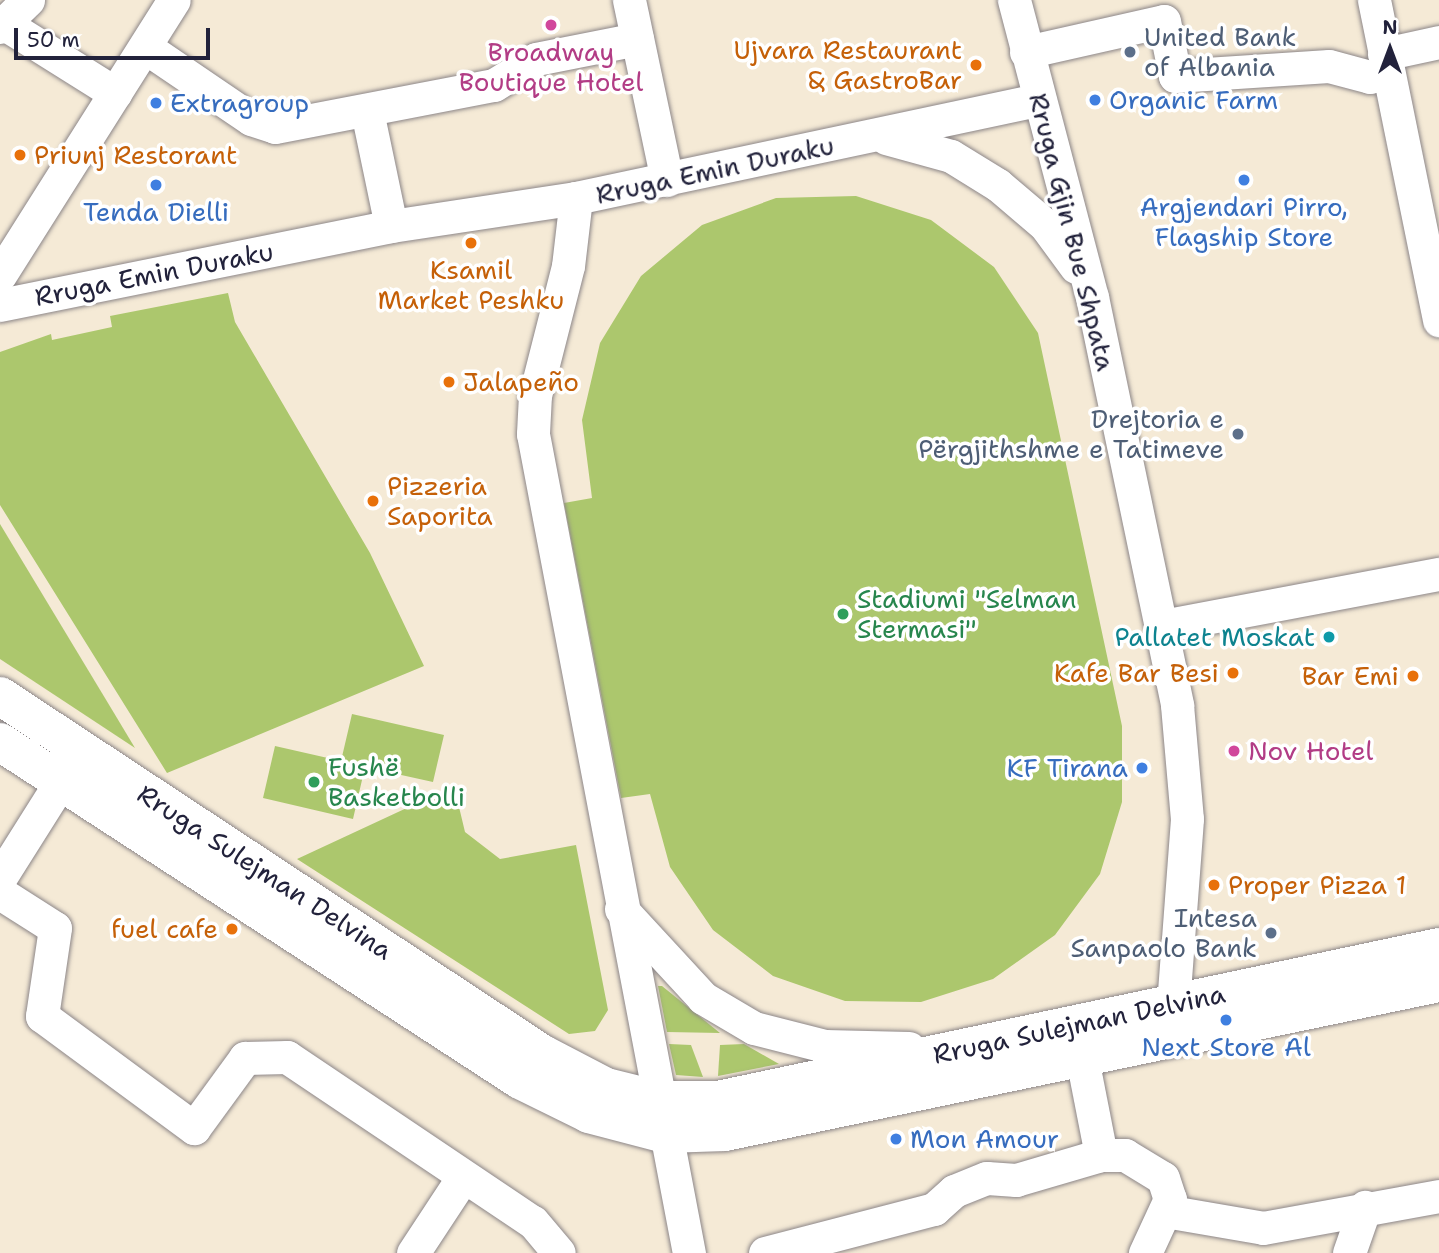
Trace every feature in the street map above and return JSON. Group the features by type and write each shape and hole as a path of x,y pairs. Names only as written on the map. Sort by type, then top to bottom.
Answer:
{"main road":[{"name":"Rruga Sulejman Delvina","path":"0,696 525,1063"},
{"name":"Rruga Sulejman Delvina","path":"0,742 525,1063"},
{"name":"Rruga Sulejman Delvina","path":"721,1116 1028,1034 1439,947"},
{"name":"Rruga Sulejman Delvina","path":"721,1116 1082,1058 1439,983"},
{"path":"525,1063 607,1087 662,1117 721,1116"}],"street":[{"path":"29,0 1,23 115,93"},
{"path":"0,275 174,0"},
{"path":"629,0 667,180"},
{"name":"Rruga Gjin Bue Shpata","path":"1014,0 1037,100 1092,297 1163,626 1186,798 1173,1004"},
{"path":"1374,0 1439,320"},
{"path":"1026,52 1164,21 1175,76 1329,66 1370,77 1386,64 1439,42"},
{"path":"145,47 251,119 275,127 494,85 536,58 637,39"},
{"name":"Rruga Emin Duraku","path":"0,305 391,226 576,198 878,137 1037,100"},
{"path":"367,111 391,226"},
{"path":"878,137 951,156 1014,196 1065,247 1092,297"},
{"path":"576,198 568,266 535,395 533,434 620,907 690,1253"},
{"path":"1163,626 1439,574"},
{"path":"0,878 61,780"},
{"path":"0,893 55,928 42,1016 194,1128 245,1058 287,1057 533,1222 559,1253"},
{"path":"620,907 703,998 778,1036 882,1051 1028,1034"},
{"path":"1082,1058 1101,1155"},
{"path":"765,1253 837,1244 934,1209 954,1191 987,1178 1016,1180 1101,1155 1125,1155 1163,1178 1170,1199 1145,1253"},
{"path":"413,1253 463,1177"},
{"path":"1165,1211 1219,1226 1262,1228 1365,1207 1439,1196"},
{"path":"1349,1253 1365,1207"}],"green space":[{"name":"Stadiumi \"Selman Stermasi\"","path":"856,196 931,220 994,267 1038,333 1122,726 1122,802 1100,874 1055,935 993,979 921,1002 845,1001 773,976 713,930 670,867 650,794 621,798 564,503 592,498 582,420 600,343 641,276 702,225 776,198"},
{"path":"228,293 235,322 370,553 424,666 167,773 0,505 0,352 51,334 52,340 112,327 110,316"},
{"path":"0,524 114,713 135,748 0,659"},
{"path":"352,714 444,735 433,782 365,767 353,819 263,798 275,746 341,761"},
{"path":"454,786 465,832 500,859 576,845 608,1010 595,1031 569,1034 297,859"},
{"path":"658,986 662,986 720,1033 667,1032"},
{"path":"669,1044 691,1045 703,1077 676,1075"},
{"path":"744,1044 779,1064 718,1076 720,1045"}],"place":[{"name":"Broadway Boutique Hotel","path":"551,25"},
{"name":"United Bank of Albania","path":"1130,52"},
{"name":"Ujvara Restaurant & GastroBar","path":"976,65"},
{"name":"Organic Farm","path":"1095,100"},
{"name":"Extragroup","path":"156,103"},
{"name":"Priunj Restorant","path":"20,155"},
{"name":"Argjendari Pirro, Flagship Store","path":"1244,180"},
{"name":"Tenda Dielli","path":"156,185"},
{"name":"Ksamil Market Peshku","path":"471,243"},
{"name":"Jalapeño","path":"449,382"},
{"name":"Drejtoria e Përgjithshme e Tatimeve","path":"1238,434"},
{"name":"Pizzeria Saporita","path":"373,501"},
{"name":"Stadiumi \"Selman Stermasi\"","path":"843,614"},
{"name":"Pallatet Moskat","path":"1329,637"},
{"name":"Kafe Bar Besi","path":"1233,673"},
{"name":"Bar Emi","path":"1413,676"},
{"name":"Nov Hotel","path":"1234,751"},
{"name":"KF Tirana","path":"1142,768"},
{"name":"Fushë Basketbolli","path":"314,782"},
{"name":"Proper Pizza 1","path":"1214,885"},
{"name":"fuel cafe","path":"232,929"},
{"name":"Intesa Sanpaolo Bank","path":"1271,933"},
{"name":"Next Store Al","path":"1226,1020"},
{"name":"Mon Amour","path":"896,1139"}]}
